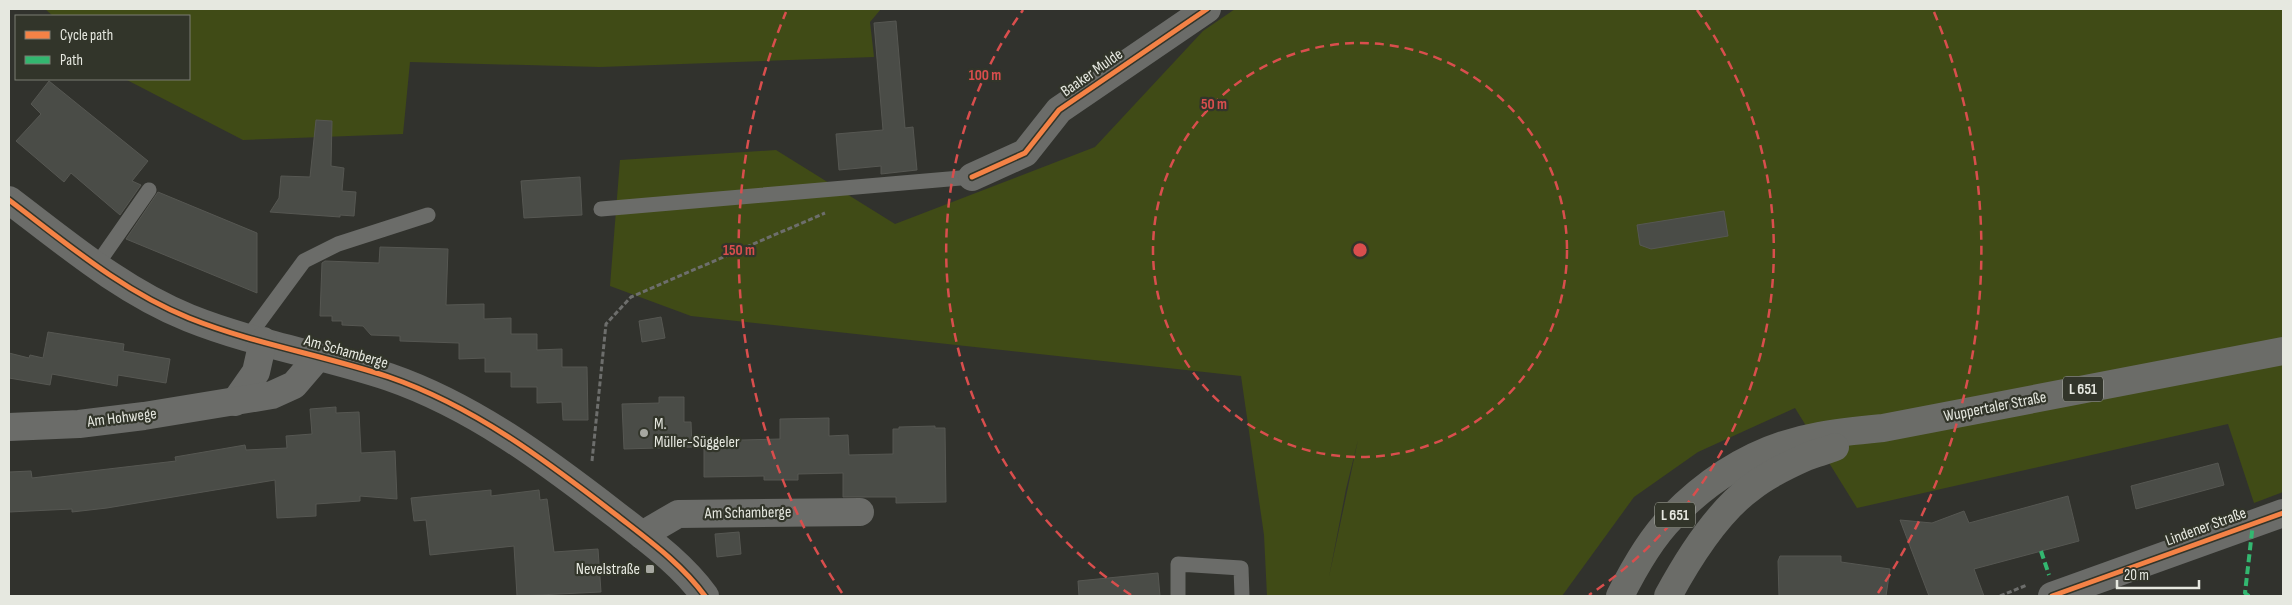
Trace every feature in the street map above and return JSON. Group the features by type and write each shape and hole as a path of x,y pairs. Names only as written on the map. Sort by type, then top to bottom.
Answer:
{"main road":[{"name":"Wuppertaler Straße","path":"1620,596 1634,569 1671,518 1724,474 1754,456 1784,444 1819,436 1883,428 2283,351"},
{"name":"Wuppertaler Straße","path":"1668,596 1685,565 1709,532 1725,512 1752,487 1807,456 1828,450 1883,428"}],"street":[{"name":"Baaker Mulde","path":"972,177 1025,153 1059,110 1207,9"},
{"name":"Am Schamberge","path":"9,200 96,266 143,296 182,314 256,339 386,377 442,398 488,424 589,494 659,547 695,583 705,596"},
{"path":"235,402 256,372 256,339"},
{"name":"Am Hohwege","path":"9,427 88,422 235,402 272,395 294,384 318,357"},
{"name":"Am Schamberge","path":"642,535 678,514 860,512"},
{"name":"Lindener Straße","path":"2052,596 2283,512"}],"lane":[{"path":"601,209 972,177"},
{"path":"96,266 149,190"},
{"path":"256,339 304,261 338,244 428,215"},
{"path":"1178,596 1178,564 1241,568 1242,596"}],"path":[{"path":"589,494 606,324 631,297 848,203 861,187"}],"green space":[{"path":"45,9 881,9 870,22 874,57 600,67 410,62 403,134 243,140 127,80 190,80 190,15 52,15"},
{"path":"1235,9 2283,9 2283,492 2254,503 2228,424 1857,508 1795,408 1698,452 1634,497 1562,596 1267,596 1264,535 1241,376 691,316 610,286 620,160 776,150 895,224 1095,147 1203,31","holes":["1358,440 1329,577 1346,489"]}],"building":[{"path":"896,21 905,128 913,127 917,170 881,174 881,166 839,170 836,134 883,130 874,23"},
{"path":"49,81 148,161 132,181 141,185 120,215 71,173 64,182 16,141 41,114 31,104"},
{"path":"316,120 332,121 331,166 344,168 342,191 356,192 354,216 340,215 340,217 270,212 279,198 281,176 310,177"},
{"path":"580,177 582,215 524,218 521,181"},
{"path":"158,192 257,233 257,293 126,239"},
{"path":"1724,211 1728,236 1651,249 1640,245 1637,225"},
{"path":"380,247 448,249 446,305 484,304 484,319 511,318 511,334 537,334 537,350 562,349 562,367 587,367 588,420 563,420 562,402 537,403 537,387 511,387 511,372 485,372 485,358 459,359 459,343 400,341 400,336 371,335 363,326 342,325 342,321 332,321 332,316 320,316 322,263 325,261 379,263"},
{"path":"661,317 665,338 642,342 639,321"},
{"path":"48,332 124,344 123,351 170,359 166,383 118,375 117,386 52,374 50,385 9,378 9,353 29,358 30,355 43,358"},
{"path":"659,397 684,397 684,422 691,422 692,447 624,449 622,404 659,403"},
{"path":"336,407 336,413 359,412 361,453 395,451 397,499 360,496 360,501 316,504 316,516 277,518 275,480 107,508 72,512 72,509 9,512 9,472 31,471 32,478 176,461 175,457 245,445 246,450 287,448 286,436 312,434 310,409"},
{"path":"829,418 829,436 848,435 849,455 893,454 893,429 899,429 899,427 935,426 935,428 945,428 946,502 896,503 896,497 843,497 843,473 798,474 798,480 764,480 764,476 704,477 704,441 780,439 780,419"},
{"path":"2218,463 2224,485 2136,509 2131,486"},
{"path":"491,490 491,496 539,490 540,500 547,499 554,552 598,549 601,592 517,596 514,546 430,555 426,520 414,521 411,498"},
{"path":"2068,496 2079,541 1974,569 1984,596 1929,596 1900,520 1932,523 1964,511 1969,523"},
{"path":"739,532 741,554 717,557 715,534"},
{"path":"1780,556 1841,556 1841,562 1890,569 1886,596 1779,596 1778,561"},
{"path":"1158,573 1160,596 1079,596 1078,581"}],"marked path":[{"path":"2249,596 2245,593 2253,523"},
{"path":"2041,551 2049,575"}],"cycle path":[{"path":"972,177 1025,153 1059,110 1207,9"},
{"path":"9,200 95,265 164,307 238,335 389,377 420,389 479,419 535,455 639,533 674,562 705,596"},
{"path":"2052,596 2283,513"}],"place":[{"name":"M. Müller-Süggeler","path":"644,433"},
{"name":"Nevelstraße","path":"650,569"}]}
